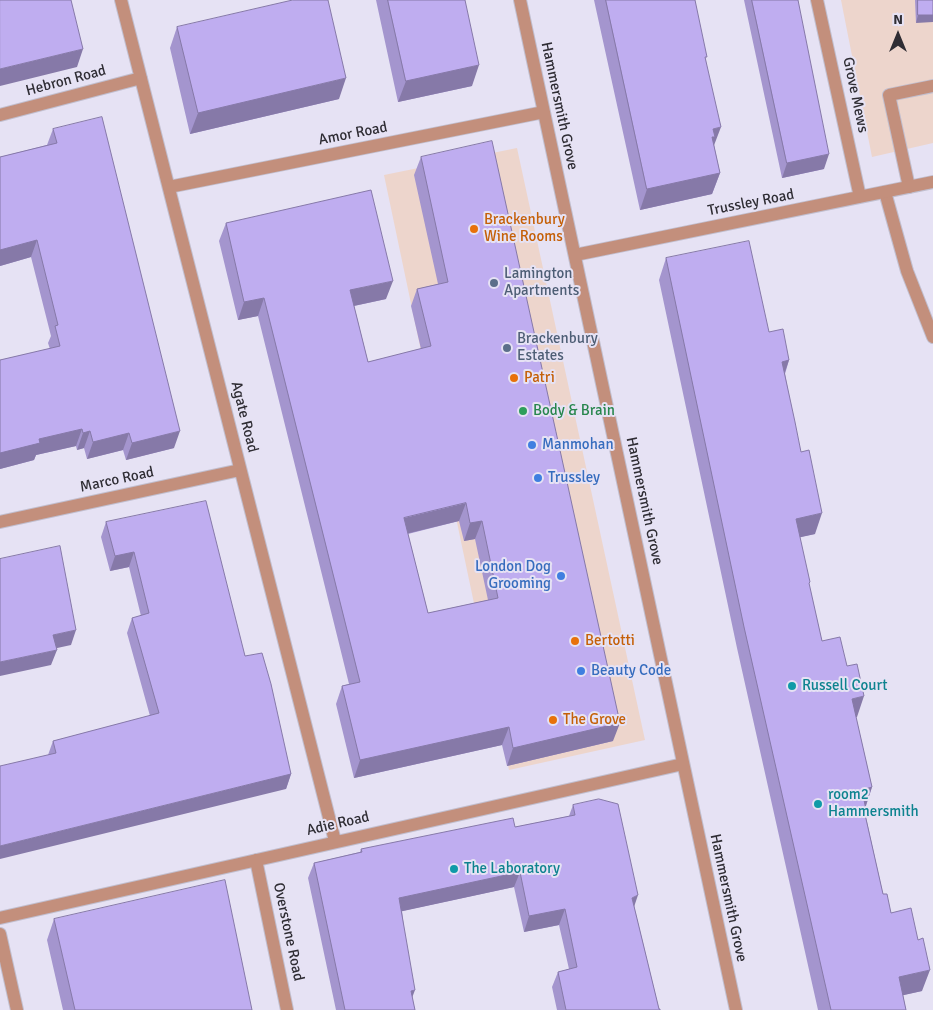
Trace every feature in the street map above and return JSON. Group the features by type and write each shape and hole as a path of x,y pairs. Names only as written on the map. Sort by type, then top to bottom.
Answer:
{"street":[{"name":"Agate Road","path":"121,0 335,842"},
{"name":"Hammersmith Grove","path":"520,0 736,1010"},
{"name":"Grove Mews","path":"817,0 860,197"},
{"name":"Hebron Road","path":"0,115 141,78"},
{"path":"908,187 889,95 933,86"},
{"name":"Amor Road","path":"168,187 544,112"},
{"name":"Trussley Road","path":"575,255 933,182"},
{"path":"886,192 907,271 933,337"},
{"name":"Marco Road","path":"0,522 240,470"},
{"name":"Adie Road","path":"0,918 683,764"},
{"name":"Overstone Road","path":"256,860 287,1010"},
{"path":"0,934 17,1010"}],"shaded area":[{"path":"841,0 933,0 933,143 872,157"},
{"path":"517,148 645,740 509,770 384,175"}],"building":[{"path":"0,0 71,0 83,49 0,69"},
{"path":"293,0 328,0 346,78 198,113 177,27"},
{"path":"388,0 465,0 479,65 406,81"},
{"path":"606,0 695,0 707,57 705,57 721,127 713,129 715,137 712,137 720,173 647,189"},
{"path":"752,0 798,0 829,154 787,163"},
{"path":"918,0 933,0 933,15 918,15"},
{"path":"102,117 180,431 132,443 129,433 93,442 90,431 83,433 82,429 39,439 40,443 0,453 0,360 60,346 55,326 58,325 37,240 0,250 0,157 57,143 53,129"},
{"path":"492,141 620,723 513,748 509,727 360,760 342,686 360,682 264,298 244,302 226,223 371,190 393,281 350,290 368,362 431,346 417,289 448,282 421,157","holes":["466,503 470,523 482,521 498,598 428,613 404,518"]},
{"path":"749,241 769,332 783,329 789,360 782,362 801,452 809,450 822,513 796,519 822,641 840,637 847,666 857,664 864,696 852,699 872,787 862,790 866,810 864,810 883,894 887,894 891,913 911,908 918,940 923,938 930,970 899,977 906,1010 831,1010 744,627 666,258"},
{"path":"206,501 245,656 262,653 271,684 291,774 0,846 0,766 56,753 53,741 159,713 132,618 149,613 134,552 115,556 106,522"},
{"path":"60,546 76,630 53,635 57,650 0,662 0,559"},
{"path":"599,799 618,804 638,895 632,898 660,1010 566,1010 558,972 577,967 565,909 529,916 520,872 399,898 415,990 411,991 415,1010 345,1010 314,863 362,852 361,849 513,818 515,827 575,815 573,805"},
{"path":"225,880 252,1010 75,1010 54,919"}],"place":[{"name":"Brackenbury Wine Rooms","path":"474,229"},
{"name":"Lamington Apartments","path":"494,283"},
{"name":"Brackenbury Estates","path":"507,348"},
{"name":"Patri","path":"514,378"},
{"name":"Body & Brain","path":"523,411"},
{"name":"Manmohan","path":"532,445"},
{"name":"Trussley","path":"538,478"},
{"name":"London Dog Grooming","path":"561,576"},
{"name":"Bertotti","path":"575,641"},
{"name":"Beauty Code","path":"581,671"},
{"name":"Russell Court","path":"792,686"},
{"name":"The Grove","path":"553,720"},
{"name":"room2 Hammersmith","path":"818,804"},
{"name":"The Laboratory","path":"454,869"}]}
